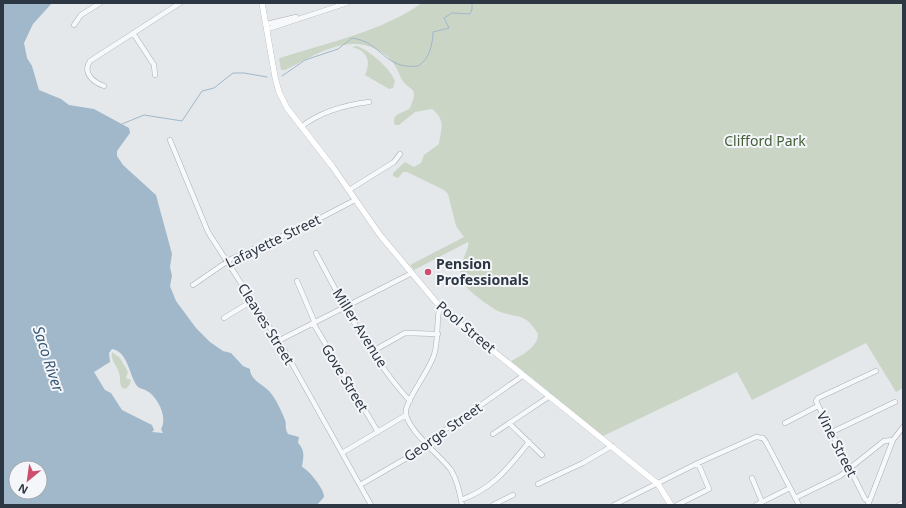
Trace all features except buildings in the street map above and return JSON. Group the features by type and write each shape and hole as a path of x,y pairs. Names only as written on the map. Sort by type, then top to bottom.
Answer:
{"main road":[{"name":"Pool Street","path":"262,3 278,88 287,108 332,166 371,222 440,308 658,484 671,505"}],"street":[{"path":"74,25 81,15 100,3"},
{"path":"104,86 95,82 90,77 87,68 89,62 133,32 180,3"},
{"path":"267,26 347,3"},
{"path":"133,32 154,65 156,75"},
{"path":"301,127 315,117 345,105 369,102"},
{"name":"Cleaves Street","path":"170,140 204,225 278,341 372,505"},
{"path":"349,190 394,162 400,154"},
{"name":"Lafayette Street","path":"193,285 227,262 307,225 355,200"},
{"name":"Miller Avenue","path":"316,253 345,308 394,382 410,400"},
{"path":"278,341 412,273"},
{"name":"Gove Street","path":"297,281 314,323 378,432"},
{"path":"224,318 252,301"},
{"path":"440,308 438,313 436,348 430,366 410,400 406,415 411,425 450,470 462,503 484,490 500,478 529,442"},
{"path":"373,351 405,333 438,334"},
{"name":"Vine Street","path":"868,504 816,401 818,398 876,371"},
{"name":"George Street","path":"360,485 427,445 442,432 524,375"},
{"path":"493,434 550,396"},
{"path":"832,432 895,402"},
{"path":"785,423 818,406"},
{"path":"342,453 406,415"},
{"path":"509,423 542,455"},
{"path":"868,504 893,440 903,427"},
{"path":"614,505 752,437 760,437 769,445 799,505"},
{"path":"795,498 836,478 884,441 893,440"},
{"path":"538,484 583,463 612,446"},
{"path":"677,505 710,488 698,463"},
{"path":"752,478 762,502"},
{"path":"756,505 790,488"},
{"path":"496,504 513,495"},
{"path":"899,505 903,503"}],"green space":[{"name":"Clifford Park","path":"422,3 903,3 903,388 896,392 866,343 752,400 737,372 603,436 511,361 524,354 532,347 538,334 534,327 526,319 496,310 475,295 463,283 460,278 460,272 468,242 414,270 410,265 464,237 456,226 448,194 444,190 407,172 403,172 398,178 393,176 393,173 405,162 414,167 421,163 424,155 439,144 442,125 439,117 432,109 415,112 399,125 395,125 394,118 398,114 410,108 414,92 404,83 392,61 378,50 366,45 354,44 330,48 285,70 281,70 280,58 372,29 407,13"},
{"path":"357,46 373,56 389,71 395,81 393,88 389,89 365,75 368,65 367,57 362,51 352,47"},
{"path":"112,352 120,358 128,372 126,378 131,380 126,389 122,388 121,386 119,373 112,358"}],"water":[{"name":"Saco River","path":"3,3 52,3 33,24 24,43 27,58 32,66 39,90 61,99 69,105 94,109 129,128 130,133 117,151 117,156 123,165 156,195 172,254 170,267 172,276 170,286 176,301 196,328 210,342 223,351 231,353 243,366 250,369 252,376 272,395 284,417 288,434 299,437 298,443 301,446 303,455 302,467 316,480 324,494 324,497 317,505 3,505","holes":["112,349 118,351 125,360 138,387 151,394 161,408 163,414 163,424 161,429 163,433 152,432 154,430 152,425 122,410 111,393 105,390 94,372 110,362 109,353"]}],"waterway":[{"path":"282,76 305,60 338,49 352,38 370,45 398,64 418,66 428,56 433,32 449,28 444,18 452,13 470,14 472,3"},
{"path":"122,124 144,115 182,121 202,91 214,88 233,73 244,73 267,77"}],"place":[{"name":"Pension Professionals","path":"428,272"}]}
